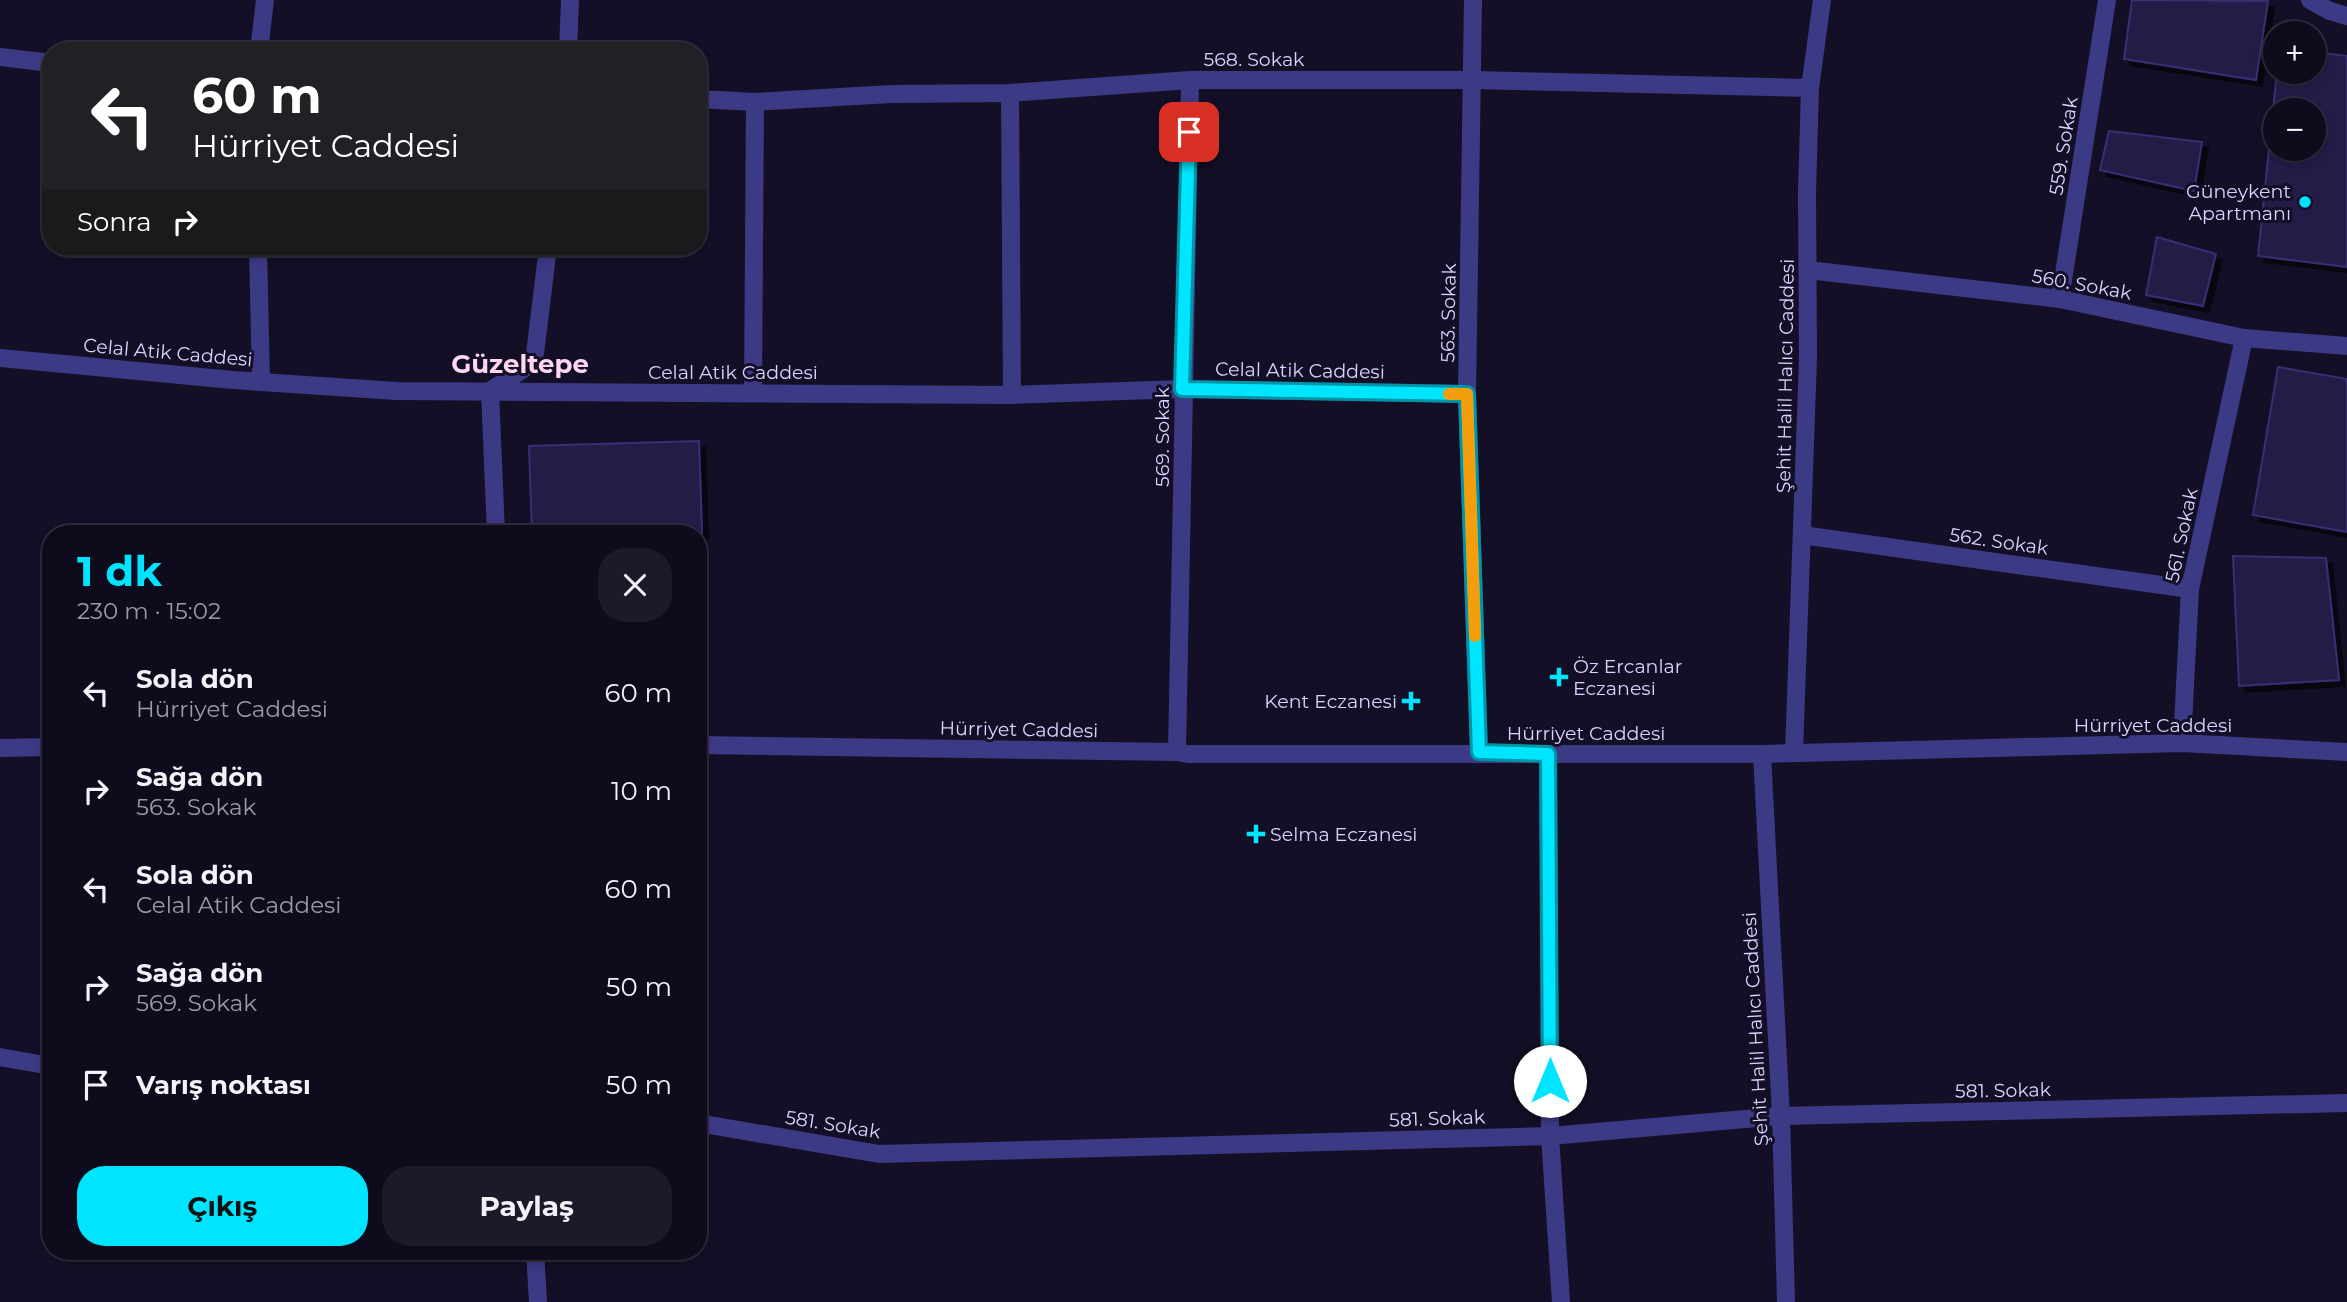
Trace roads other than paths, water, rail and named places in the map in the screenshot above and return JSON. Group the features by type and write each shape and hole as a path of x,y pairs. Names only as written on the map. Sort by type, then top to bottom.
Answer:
{"street":[{"path":"260,42 265,0"},
{"path":"568,42 569,0"},
{"name":"563. Sokak","path":"1473,0 1467,394 1479,752"},
{"name":"Şehit Halil Halıcı Caddesi","path":"1794,753 1802,536 1810,88 1822,0"},
{"name":"559. Sokak","path":"2060,299 2107,0"},
{"path":"2311,0 2330,11 2347,16"},
{"path":"0,57 42,62"},
{"name":"568. Sokak","path":"707,99 755,102 891,94 1010,93 1190,80 1473,80 1810,88"},
{"name":"569. Sokak","path":"1177,752 1190,80"},
{"path":"1010,93 1012,395"},
{"path":"753,393 755,102"},
{"path":"258,256 261,382"},
{"path":"496,525 489,391 534,362 547,256"},
{"name":"560. Sokak","path":"1808,270 2060,299 2244,338 2347,346"},
{"name":"561. Sokak","path":"2182,743 2190,589 2244,338"},
{"name":"Celal Atik Caddesi","path":"0,358 261,382 396,391 1012,395 1182,389 1467,394"},
{"name":"562. Sokak","path":"1802,536 2190,589"},
{"name":"Hürriyet Caddesi","path":"707,745 1188,754 1762,754 2182,743 2347,752"},
{"path":"0,747 42,747"},
{"path":"1548,754 1550,1136 1560,1302"},
{"name":"Şehit Halil Halıcı Caddesi","path":"1762,754 1780,1116 1786,1302"},
{"path":"0,1057 42,1064"},
{"name":"581. Sokak","path":"707,1125 879,1154 1550,1136 1780,1116 2347,1102"},
{"path":"536,1260 538,1302"}],"place":[{"name":"Güneykent Apartmanı","path":"2305,202"},
{"name":"Öz Ercanlar Eczanesi","path":"1559,677"},
{"name":"Kent Eczanesi","path":"1411,701"},
{"name":"Selma Eczanesi","path":"1256,834"}],"district":[{"name":"Güzeltepe","path":"520,364"}]}
